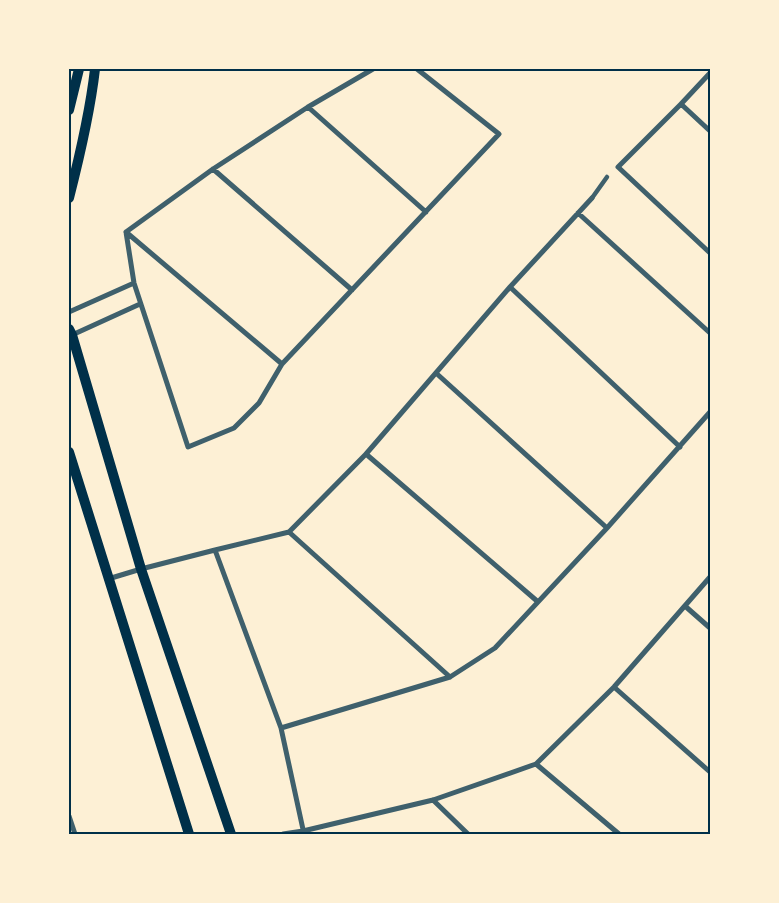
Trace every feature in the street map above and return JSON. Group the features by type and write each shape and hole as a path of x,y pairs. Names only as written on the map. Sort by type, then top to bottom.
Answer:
{"main road":[{"path":"69,110 79,69"},
{"path":"69,198 81,152 96,69"},
{"path":"70,332 141,570 230,834"},
{"path":"69,452 189,834"}],"street":[{"path":"126,232 213,169 308,107 373,69"},
{"path":"126,232 134,283 140,304 188,447 234,428 259,403 282,364 499,134 417,69"},
{"path":"710,73 618,167 710,253"},
{"path":"681,104 710,131"},
{"path":"308,107 426,212"},
{"path":"213,169 352,290"},
{"path":"108,580 215,550 289,532 366,454 510,286 592,198 607,177"},
{"path":"578,213 710,332"},
{"path":"126,232 282,364"},
{"path":"69,312 134,283"},
{"path":"510,286 680,447"},
{"path":"70,332 140,304"},
{"path":"436,373 606,528"},
{"path":"281,728 450,677 495,648 710,412"},
{"path":"366,454 537,601"},
{"path":"289,532 450,677"},
{"path":"215,550 281,728 304,833"},
{"path":"283,834 304,833 433,800 536,764 614,686 710,577"},
{"path":"685,606 710,628"},
{"path":"614,686 710,772"},
{"path":"536,764 619,834"},
{"path":"433,800 468,834"},
{"path":"69,816 75,834"}]}
